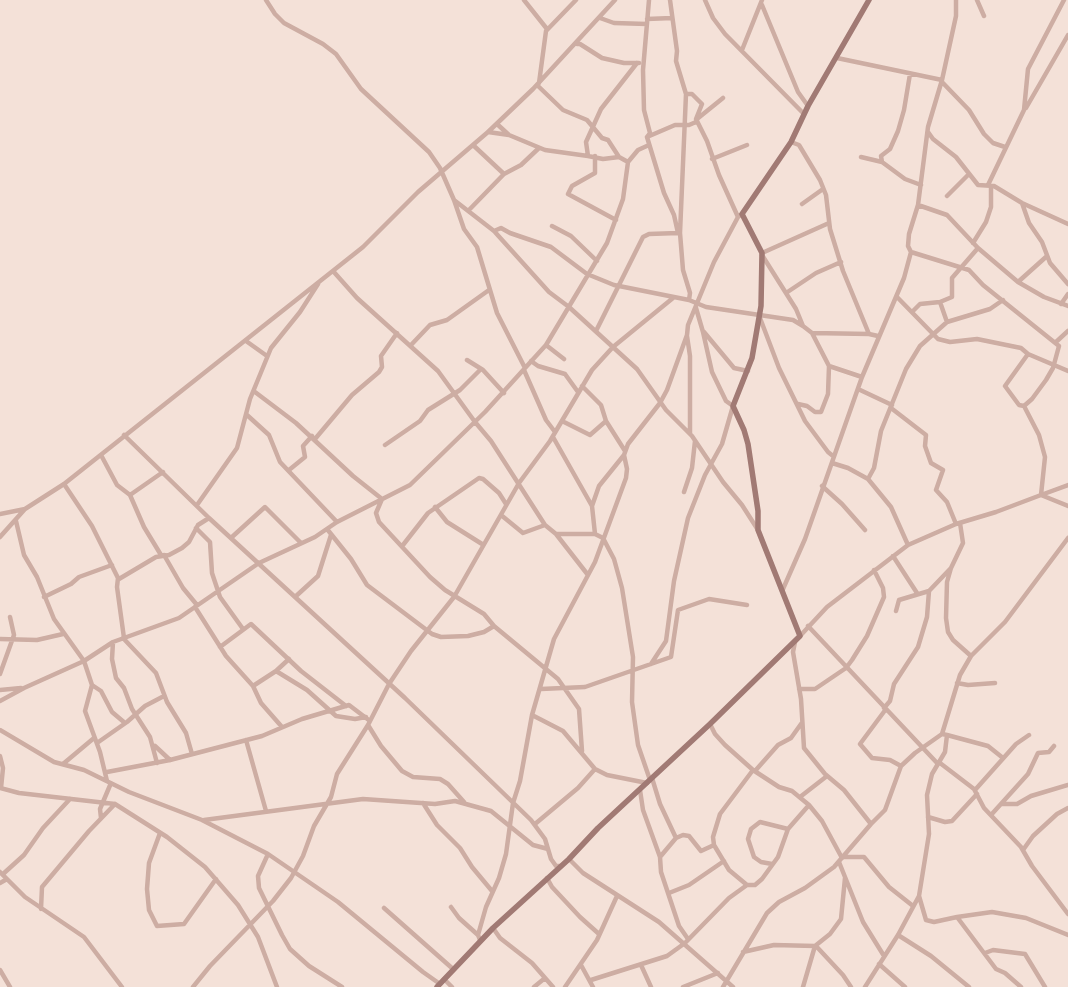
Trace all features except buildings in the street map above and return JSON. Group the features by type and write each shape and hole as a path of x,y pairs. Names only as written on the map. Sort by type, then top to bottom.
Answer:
{"main road":[{"path":"440,983 479,938 493,928 569,859 598,828 710,724 800,636 783,589 758,530 758,511 748,444 733,406 752,358 761,306 762,254 740,215 791,142 808,106 869,0"}],"street":[{"path":"266,0 275,14 284,23 323,44 336,54 361,89 429,152 454,200 464,229 477,247 497,313 525,369 546,420 592,506 595,534"},
{"path":"524,0 547,29"},
{"path":"538,84 547,29 576,0"},
{"path":"0,537 25,509 64,484 124,435 154,415 373,238 418,192 497,124 538,84 615,0"},
{"path":"649,0 640,62 644,110 650,133 647,137 664,193 674,215 679,233 683,270 690,293 689,300"},
{"path":"670,0 677,51 676,61 686,94 685,148 679,233"},
{"path":"704,0 716,22 804,114"},
{"path":"783,589 805,539 822,486 878,336 897,297 911,252 908,246 918,205 928,132 942,81 956,16 956,0"},
{"path":"977,0 984,16"},
{"path":"1024,110 1028,69 1064,0"},
{"path":"742,50 762,2"},
{"path":"762,2 798,92 808,106"},
{"path":"600,18 614,24 672,18"},
{"path":"973,243 986,222 991,207 989,186 1005,147 1024,110 1068,35"},
{"path":"575,44 580,44 602,58 640,62"},
{"path":"837,58 942,81 969,110 984,134 993,143 1005,147"},
{"path":"588,156 586,142 592,127 606,102 640,62"},
{"path":"882,162 881,156 890,149 898,131 904,110 910,74"},
{"path":"538,84 563,110 586,119 602,138 608,140 619,157 628,162"},
{"path":"592,506 600,486 624,453 635,432 660,403 671,382 687,335 688,325 714,262 740,215 712,159 707,141 696,121 702,104 692,94 686,94"},
{"path":"647,137 672,126 696,121 723,98"},
{"path":"497,124 509,135"},
{"path":"488,132 509,135 538,148 595,156 603,159 619,157"},
{"path":"928,132 933,139 956,157 981,187 989,186 1006,192 1022,203 1068,224"},
{"path":"791,142 799,145 805,159 816,172 823,189 829,223 840,262 869,334"},
{"path":"0,701 84,661 113,642 162,625 196,606 259,563 301,543 337,522 410,485 504,393 546,345 587,274 597,261 616,220 623,199 628,162 638,150 649,144"},
{"path":"473,145 504,174"},
{"path":"712,159 747,145"},
{"path":"468,211 504,174 521,165 538,148"},
{"path":"595,156 595,173 572,186 568,194 616,220"},
{"path":"862,157 882,162 905,179 921,185"},
{"path":"947,196 969,174"},
{"path":"802,204 823,189"},
{"path":"454,200 494,231 545,288 560,302 569,307 643,376 660,403 681,427 692,436"},
{"path":"1022,203 1030,226 1042,242 1056,273 1068,284"},
{"path":"918,205 947,215 959,225 978,248 1018,282 1068,306"},
{"path":"803,326 786,293 762,254 829,223"},
{"path":"552,226 569,235 597,261"},
{"path":"494,231 501,228 510,233 551,246 587,274 620,286 689,300 697,306 796,321 812,333 829,366 828,394 821,412 815,412 807,406 798,404"},
{"path":"596,332 645,235 679,233"},
{"path":"912,312 920,304 940,302 952,297 952,278 978,248"},
{"path":"911,252 962,267 1056,342 1060,348 1054,364 1041,387 1024,406"},
{"path":"1018,282 1047,256"},
{"path":"786,293 816,273 840,262"},
{"path":"332,271 357,298 438,371 491,441 545,525 556,534 588,575"},
{"path":"197,505 237,448 250,399 255,392 267,356 319,283"},
{"path":"410,345 430,325 447,320 490,290"},
{"path":"1061,304 1068,294"},
{"path":"897,297 931,334 945,342 977,339 988,340 1021,348 1028,354 1068,371"},
{"path":"193,987 267,907 295,871 314,826 328,804 337,774 389,684 426,631 454,596 506,504 554,434 596,365 613,347 673,298"},
{"path":"868,479 874,468 878,437 906,368 920,346 931,334 947,322 990,309 1002,300"},
{"path":"940,302 947,322"},
{"path":"651,664 666,640 674,581 688,518 705,475 713,464 722,444 733,406 726,401 714,378 697,306"},
{"path":"759,314 779,368 798,404 804,421 828,452 834,456"},
{"path":"1056,342 1068,331"},
{"path":"703,332 734,368 748,372"},
{"path":"289,470 305,457 303,446 313,438 352,395 379,372 382,367 381,356 397,333"},
{"path":"812,333 869,334 878,336"},
{"path":"687,335 690,356 689,430 758,530"},
{"path":"246,341 267,356"},
{"path":"546,345 564,359"},
{"path":"1028,354 1005,386 1019,405 1024,406 1039,435 1045,457 1041,495"},
{"path":"467,360 481,369 504,393"},
{"path":"531,361 538,366 565,374 578,392"},
{"path":"829,366 862,377"},
{"path":"385,445 420,420 428,410 455,393 481,369"},
{"path":"451,907 479,938 506,854 513,803 520,781 532,715 554,639 588,575 628,474 624,453 606,421 601,405 582,386"},
{"path":"858,389 891,407 926,435 925,446 931,463 943,470 936,490 947,502 958,523 963,543 951,568 947,582 946,618 948,632 952,640 971,656"},
{"path":"255,392 313,438 353,476 382,499"},
{"path":"247,414 269,435 277,456 337,522"},
{"path":"562,421 590,435 606,421"},
{"path":"124,435 209,518 232,537 389,684 535,824 546,839 548,850 556,866 561,866"},
{"path":"684,492 692,468 692,451 695,441"},
{"path":"101,455 117,486 130,495 144,527 196,606 228,660 253,686 261,703 282,727"},
{"path":"832,463 848,468 868,479 892,507 908,545"},
{"path":"130,495 163,472"},
{"path":"403,545 418,524 435,507 479,478 483,479 499,493 506,504"},
{"path":"64,484 92,526 118,579 117,587 124,638 156,673 164,696 183,729 192,754"},
{"path":"800,636 827,607 908,545 958,523 1068,485"},
{"path":"822,486 842,504 865,530"},
{"path":"1041,495 1068,506"},
{"path":"382,499 376,513 379,522 403,545 422,569 454,596 486,616 494,626 547,668 566,689 577,704 580,715 582,752"},
{"path":"435,507 447,522 482,544"},
{"path":"232,537 266,508 301,543"},
{"path":"0,514 25,509"},
{"path":"501,515 521,532 545,525"},
{"path":"118,579 187,544 196,528 209,518"},
{"path":"16,521 24,555 37,577 44,598 63,634 84,661 92,685 84,708 109,782 100,809 101,818"},
{"path":"196,528 210,542 212,573 217,590 225,606 243,629"},
{"path":"327,529 348,554 367,585 426,631 441,637 468,636 484,632 494,626"},
{"path":"556,534 595,534 602,538 614,559 622,588 632,650 632,702 638,745 650,780 676,838"},
{"path":"295,597 318,576 332,535"},
{"path":"865,987 898,935 919,896 929,839 928,788 945,752 945,734 957,683 971,656 1010,616 1068,538"},
{"path":"892,556 918,593"},
{"path":"44,598 71,584 80,577 112,565"},
{"path":"896,611 899,600 929,591 951,568"},
{"path":"800,689 815,689 846,668 867,636 884,597 883,588 874,570"},
{"path":"901,766 890,760 872,758 860,744 890,701 894,684 918,648 927,617 929,591"},
{"path":"541,689 585,687 671,658 678,610 709,599 747,605"},
{"path":"0,674 13,639 14,627 10,618"},
{"path":"220,647 243,629 252,625 289,660 346,706"},
{"path":"808,626 922,747 976,792 990,815 1023,850 1032,866 1068,914"},
{"path":"0,639 37,640 63,634"},
{"path":"113,642 112,659 116,678 124,688 136,715 154,746 170,760"},
{"path":"795,642 793,652 800,689 804,748 827,776 844,790 870,824"},
{"path":"253,686 289,660"},
{"path":"276,671 307,690 336,716 345,719 368,721"},
{"path":"957,683 968,685 995,683"},
{"path":"92,685 101,691 112,712 126,723"},
{"path":"0,690 24,688"},
{"path":"63,764 126,723 145,706 164,696"},
{"path":"107,772 170,760 262,736 282,727 351,705 368,721 381,746 402,771 413,777 440,779 448,784 465,803"},
{"path":"532,715 562,731 582,752 595,770 607,774 650,780"},
{"path":"710,724 715,734 754,771 779,787 800,796 822,821 841,859 845,878 863,922 884,956"},
{"path":"747,885 734,876 714,846 714,830 720,814 754,771 778,745 790,738 801,724"},
{"path":"0,730 25,746 63,764 202,820 268,854 295,871 440,983 452,987"},
{"path":"723,987 762,919 772,908 820,878 841,859 870,824 885,810 901,766 922,747 945,734 964,741 985,745 1003,758"},
{"path":"928,817 945,822 952,821 1003,758 1016,744 1029,735"},
{"path":"246,740 266,811"},
{"path":"154,746 157,763"},
{"path":"990,815 1028,774 1038,753 1049,752 1054,746"},
{"path":"0,756 4,768 1,788 19,793 115,804 192,856 216,879 238,905 258,937 277,987"},
{"path":"535,824 578,788 595,770"},
{"path":"800,796 827,776"},
{"path":"1001,804 1017,804 1031,796 1068,785"},
{"path":"640,790 643,810 660,857 661,872 686,941"},
{"path":"70,799 43,828 24,855 1,873 25,898 84,937 122,987"},
{"path":"202,820 371,799 423,803 448,803 455,801 491,811 533,845 548,850"},
{"path":"423,803 437,824 460,848 472,867 492,889 492,893"},
{"path":"41,909 42,887 115,804"},
{"path":"591,980 667,956 686,941 729,898 747,885 758,883 778,857 788,829 809,804"},
{"path":"1023,850 1032,836 1068,808"},
{"path":"772,864 764,863 754,857 748,840 751,829 760,822 788,829"},
{"path":"160,833 149,863 147,889 149,910 157,926 184,924 216,879"},
{"path":"660,857 676,838 682,835 689,836 700,851 714,846"},
{"path":"268,854 258,876 260,888 267,907 290,949 309,966 342,987"},
{"path":"841,859 864,857 889,887 913,906"},
{"path":"569,859 583,873 617,896 643,910 686,941 733,987"},
{"path":"668,893 688,885 724,861"},
{"path":"547,878 552,887 580,918 600,934"},
{"path":"803,987 816,946 830,934 840,919 845,878"},
{"path":"0,883 7,879"},
{"path":"565,987 600,934 617,896"},
{"path":"919,896 926,920 934,922 992,912 1026,918 1068,935"},
{"path":"384,908 453,969"},
{"path":"957,917 996,969 1005,973 1021,987"},
{"path":"493,928 500,938 532,963 553,987"},
{"path":"898,935 931,956 969,987"},
{"path":"743,952 774,945 816,946 839,970 851,987"},
{"path":"985,953 993,950 1025,954 1045,987"},
{"path":"641,964 651,987"},
{"path":"880,964 905,987"},
{"path":"581,965 591,980 593,987"},
{"path":"0,970 10,987"},
{"path":"683,987 718,973"},
{"path":"534,987 545,978"}]}
